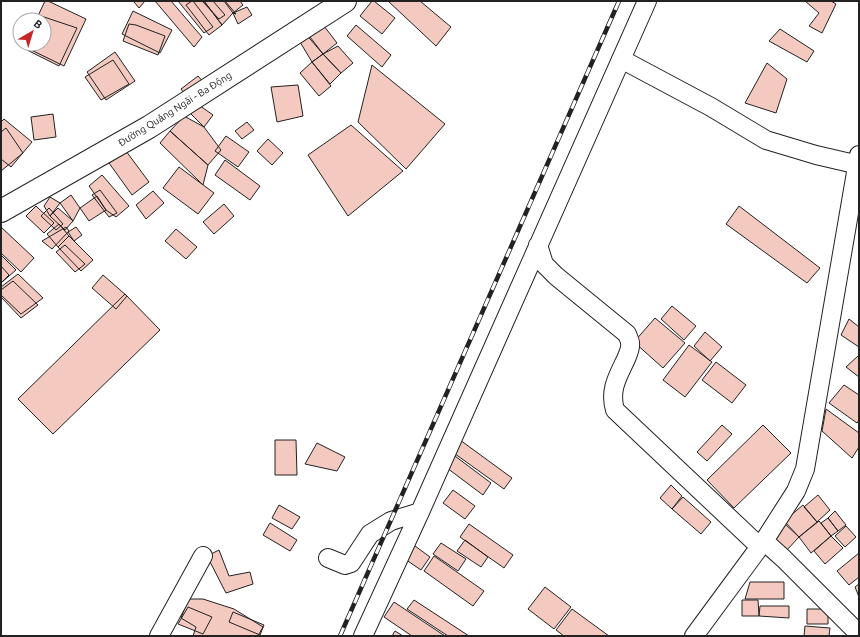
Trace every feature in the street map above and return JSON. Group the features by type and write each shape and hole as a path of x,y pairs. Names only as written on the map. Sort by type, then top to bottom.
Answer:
{"main road":[{"name":"Đường Quảng Ngãi - Ba Động","path":"1,211 149,127 335,3"}],"street":[{"path":"363,636 420,512 647,1"},
{"path":"621,59 711,107 766,140 816,155 858,161 805,469 796,491 762,544 694,636"},
{"path":"538,245 544,264 556,276 627,334 630,345 628,354 616,379 613,391 612,400 615,410 762,544 784,559 859,634"},
{"path":"328,558 345,565 351,563 370,534 391,520 420,512"},
{"path":"159,636 203,556"}],"building":[{"path":"45,1 48,1 86,19 64,66 35,52 52,52 52,12 40,12"},
{"path":"145,1 139,8 134,2"},
{"path":"155,1 171,1 202,37 194,47"},
{"path":"178,1 193,1 213,27 204,33"},
{"path":"192,1 204,1 222,25 209,35 186,5"},
{"path":"202,1 213,1 225,15 219,19"},
{"path":"204,1 225,1 236,14 233,13 222,25"},
{"path":"224,1 240,1 243,5 233,13"},
{"path":"372,1 395,18 382,34 360,16"},
{"path":"388,1 420,1 451,27 436,46"},
{"path":"805,1 831,1 836,4 822,33 809,26 819,13"},
{"path":"247,7 252,15 238,24 233,13"},
{"path":"133,11 172,30 160,53 122,34"},
{"path":"52,20 77,28 59,66 31,52 52,52"},
{"path":"321,22 337,43 323,54 307,33"},
{"path":"129,24 136,25 165,36 158,55 123,41"},
{"path":"356,25 391,55 382,67 347,36"},
{"path":"780,29 814,51 807,62 769,41"},
{"path":"304,32 323,54 312,62 297,37"},
{"path":"338,46 353,63 341,73 323,54"},
{"path":"115,52 135,81 106,100 87,72"},
{"path":"323,54 341,73 330,84 312,62"},
{"path":"113,60 129,84 101,100 85,77"},
{"path":"312,62 331,86 319,96 300,73"},
{"path":"767,63 787,79 776,113 745,103"},
{"path":"372,65 445,124 406,169 358,122"},
{"path":"198,76 206,85 188,98 181,89"},
{"path":"298,85 303,116 277,122 271,87"},
{"path":"196,103 213,115 204,127 186,109"},
{"path":"53,114 56,137 34,140 31,117"},
{"path":"184,116 204,127 221,150 208,165 170,131"},
{"path":"4,119 32,142 11,167 1,159 1,122"},
{"path":"247,122 254,130 242,139 235,131"},
{"path":"351,125 403,171 348,216 308,155"},
{"path":"6,128 23,153 1,171 1,132"},
{"path":"170,131 208,165 203,185 160,143"},
{"path":"226,136 249,152 238,167 215,151"},
{"path":"268,139 283,153 272,165 257,151"},
{"path":"126,151 149,182 132,195 109,163"},
{"path":"225,160 260,186 250,200 215,175"},
{"path":"179,167 214,193 198,214 163,188"},
{"path":"102,175 129,206 116,217 106,210 89,186"},
{"path":"100,190 117,213 109,217 92,195"},
{"path":"153,191 164,203 146,219 136,205"},
{"path":"71,195 80,208 73,221 60,203"},
{"path":"97,196 106,210 89,221 80,208"},
{"path":"50,197 60,203 50,216 44,206"},
{"path":"224,204 234,216 214,234 203,222"},
{"path":"36,206 54,223 44,233 26,216"},
{"path":"739,206 820,268 807,283 726,224"},
{"path":"49,208 63,224 56,230 41,216"},
{"path":"58,208 73,221 65,230 50,216"},
{"path":"59,224 69,236 58,247 47,234"},
{"path":"1,227 34,258 21,272 1,253"},
{"path":"66,227 69,231 52,249 42,241"},
{"path":"76,227 82,235 74,241 68,232"},
{"path":"176,229 197,247 186,259 165,241"},
{"path":"69,236 93,260 81,271 58,247"},
{"path":"65,245 85,264 75,272 56,252"},
{"path":"1,255 16,270 1,283"},
{"path":"1,266 9,275 1,283"},
{"path":"18,274 43,298 21,314 1,295 1,287"},
{"path":"103,275 127,296 116,309 92,288"},
{"path":"13,281 38,305 21,318 1,297 1,290"},
{"path":"125,294 160,330 53,434 18,399"},
{"path":"672,306 696,326 684,340 661,319"},
{"path":"655,318 685,343 663,368 634,342"},
{"path":"849,319 859,327 859,347 841,335"},
{"path":"705,332 722,347 710,361 694,346"},
{"path":"689,345 712,362 685,397 663,380"},
{"path":"858,356 859,357 859,377 846,367"},
{"path":"716,362 746,385 732,403 702,380"},
{"path":"844,385 859,395 859,420 857,423 829,403"},
{"path":"826,409 859,433 859,447 852,458 822,431"},
{"path":"722,425 732,434 707,461 697,452"},
{"path":"763,425 791,453 734,508 707,480"},
{"path":"275,440 296,440 297,475 275,475"},
{"path":"460,440 512,478 504,489 451,451"},
{"path":"317,443 345,457 337,471 305,464"},
{"path":"455,456 491,483 483,495 447,468"},
{"path":"671,485 682,496 672,509 660,498"},
{"path":"453,490 475,506 465,519 443,503"},
{"path":"818,495 830,510 817,522 804,507"},
{"path":"683,497 711,522 701,534 672,509"},
{"path":"279,505 300,517 292,529 272,518"},
{"path":"803,505 817,522 799,537 784,521"},
{"path":"835,511 846,525 838,531 828,518"},
{"path":"828,518 838,531 831,536 821,523"},
{"path":"819,521 831,536 811,553 799,537"},
{"path":"270,523 297,540 290,551 263,535"},
{"path":"784,523 799,537 786,551 771,535"},
{"path":"469,524 513,555 504,568 460,537"},
{"path":"846,526 856,537 845,547 835,536"},
{"path":"831,536 843,548 825,564 814,551"},
{"path":"465,540 488,557 481,567 457,551"},
{"path":"411,543 430,557 421,570 402,557"},
{"path":"441,543 466,559 458,571 433,554"},
{"path":"219,550 229,576 250,572 253,584 226,593 207,556"},
{"path":"859,553 859,577 849,585 837,571"},
{"path":"434,556 484,591 473,606 424,571"},
{"path":"750,582 784,582 784,599 745,599"},
{"path":"859,584 859,597 855,587"},
{"path":"545,587 571,607 554,629 528,609"},
{"path":"188,599 203,599 234,609 263,627 258,636 193,636 196,627 181,618"},
{"path":"414,600 469,636 448,636 407,609"},
{"path":"742,600 758,600 759,616 742,616"},
{"path":"394,602 445,636 412,636 384,617"},
{"path":"760,606 789,606 789,618 759,616"},
{"path":"188,607 212,617 203,634 178,624"},
{"path":"572,609 609,636 564,636 556,630"},
{"path":"807,609 828,609 828,624 807,624"},
{"path":"233,612 264,625 260,635 229,622"},
{"path":"805,626 830,628 829,636 804,636"},
{"path":"395,631 403,636 392,636"}],"railway":[{"path":"340,636 619,1"}]}
